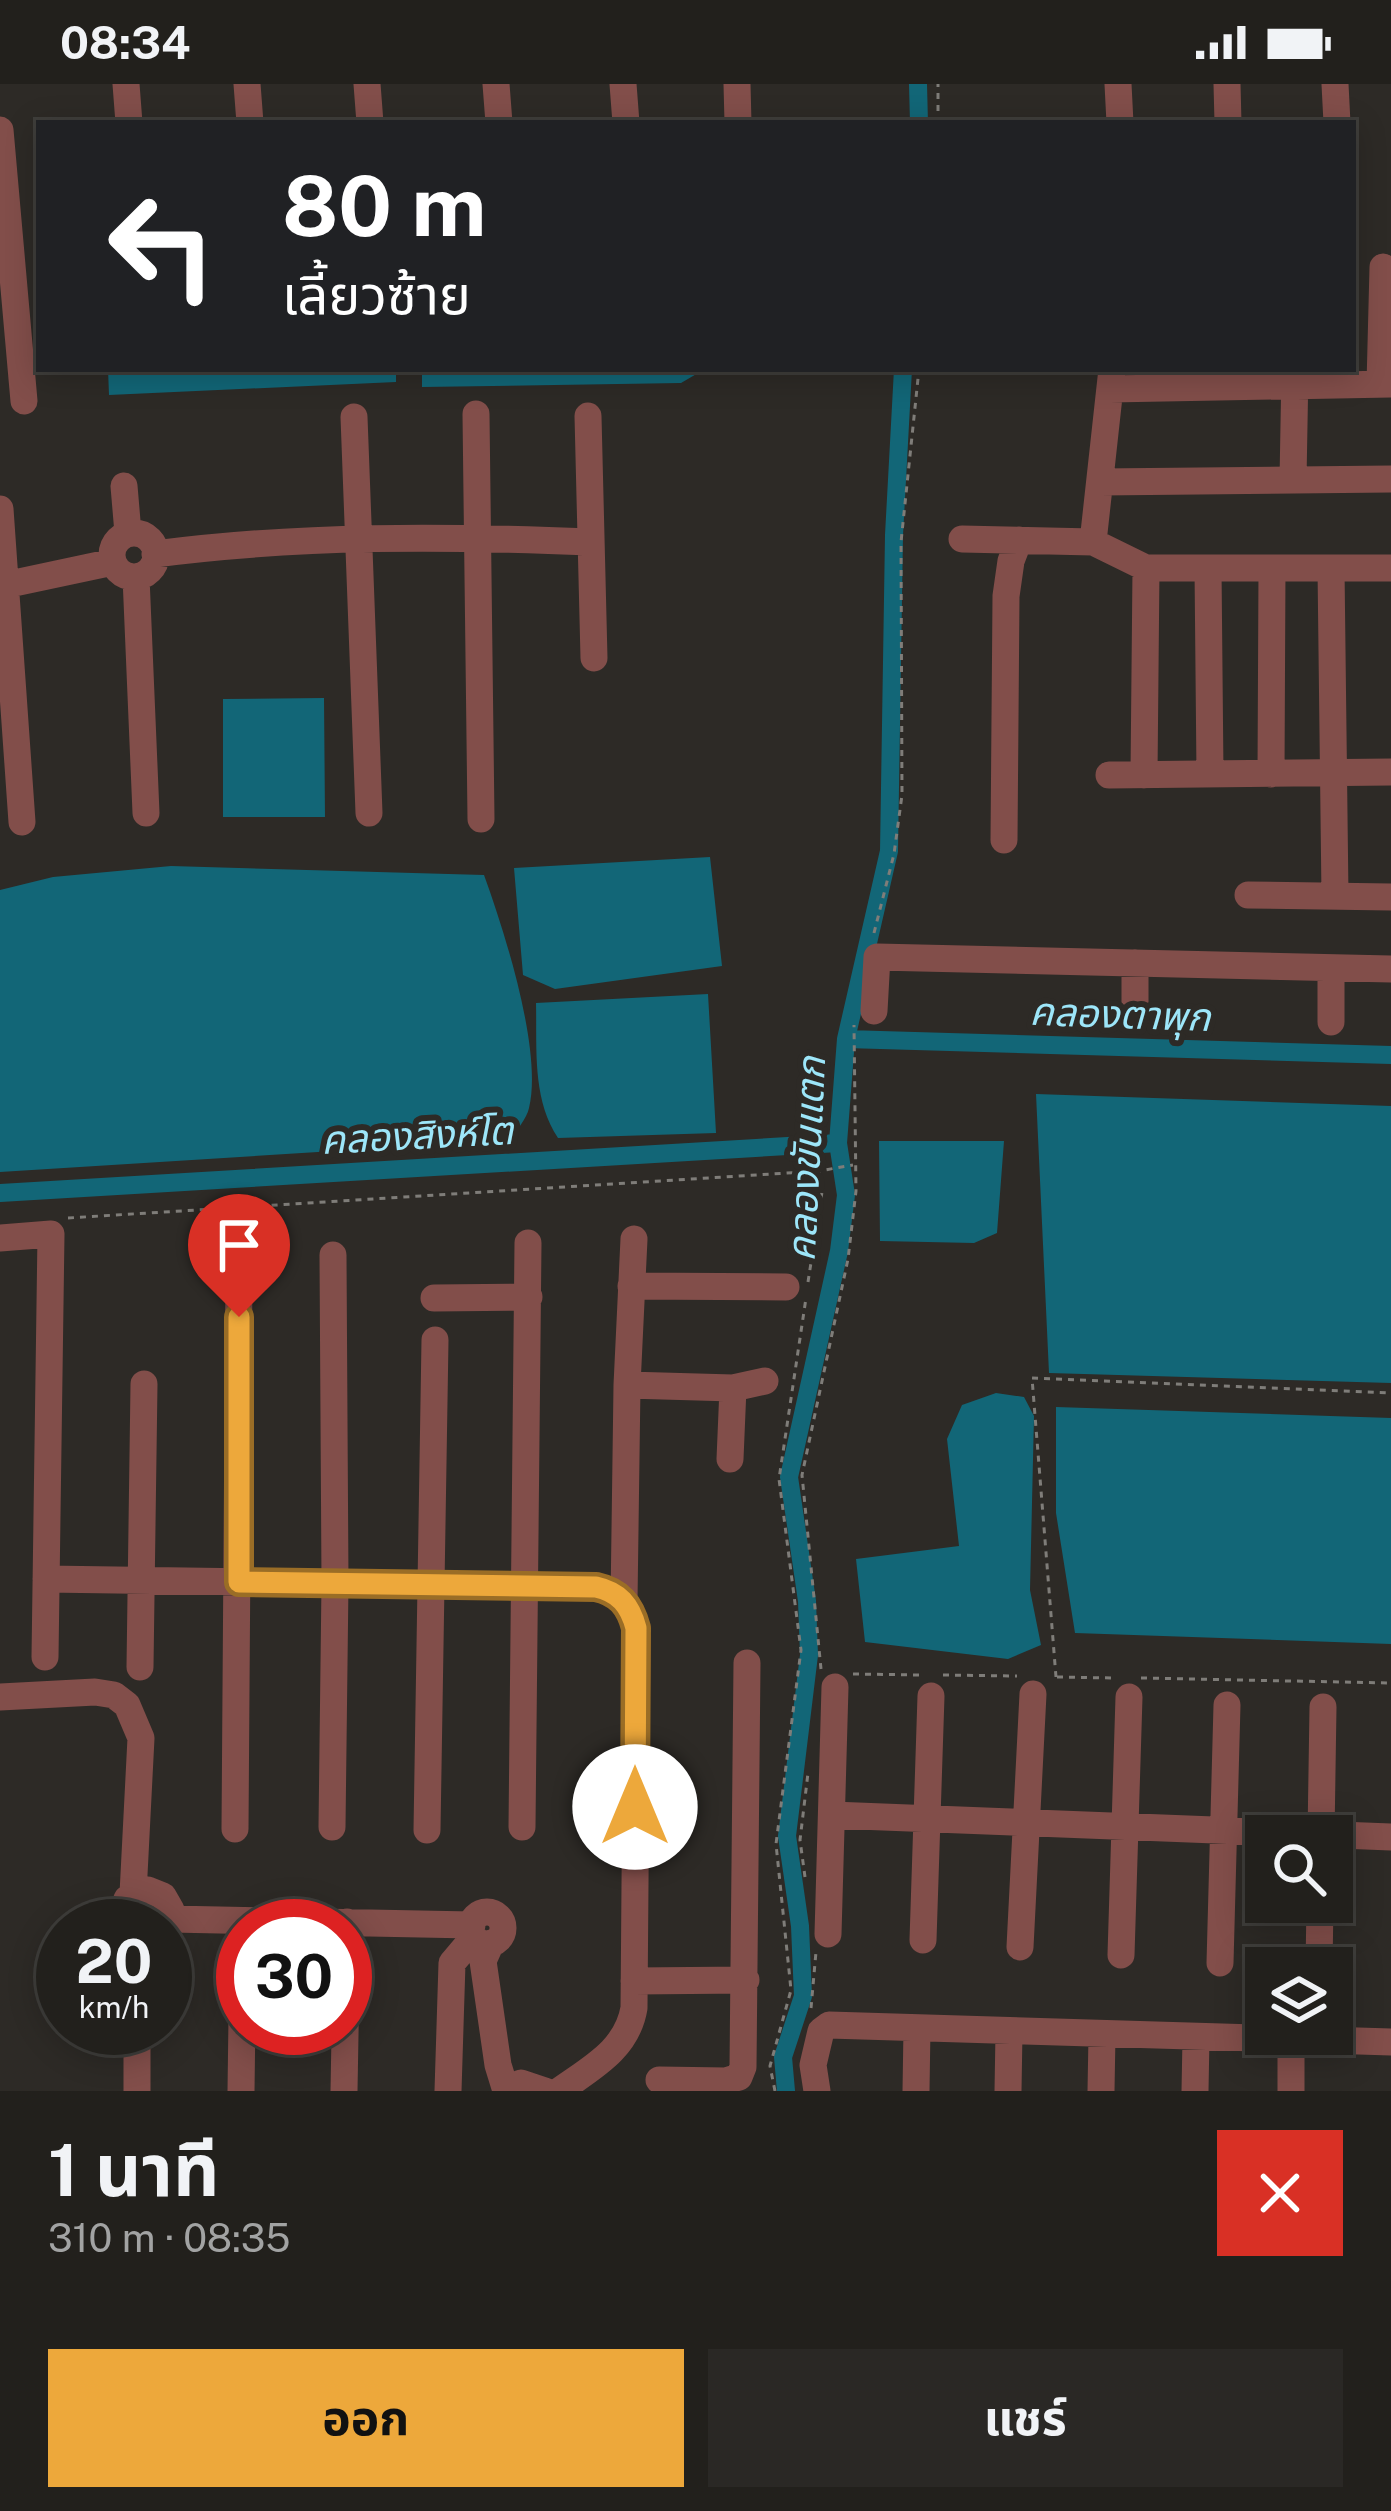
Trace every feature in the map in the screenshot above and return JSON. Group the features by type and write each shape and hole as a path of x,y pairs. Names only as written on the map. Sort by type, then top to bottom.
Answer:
{"street":[{"path":"126,84 129,120"},
{"path":"247,84 250,120"},
{"path":"367,84 370,120"},
{"path":"496,84 499,120"},
{"path":"623,84 626,120"},
{"path":"737,84 738,120"},
{"path":"1118,84 1120,120"},
{"path":"1227,84 1228,120"},
{"path":"1335,84 1337,120"},
{"path":"0,130 23,401"},
{"path":"1093,542 1111,379 1295,377 1386,384 1383,267"},
{"path":"1293,480 1295,377"},
{"path":"476,414 481,819"},
{"path":"588,416 594,658"},
{"path":"354,417 369,813"},
{"path":"1100,482 1391,479"},
{"path":"124,486 128,533"},
{"path":"0,509 22,821"},
{"path":"3,585 124,570 149,571 155,554 148,538 128,533 116,541 124,570 146,813"},
{"path":"155,554 359,537 591,542"},
{"path":"962,539 1093,542 1145,568 1391,568"},
{"path":"1004,840 1006,596 1010,561 1019,540"},
{"path":"1144,775 1145,568"},
{"path":"1208,568 1210,774"},
{"path":"1270,774 1272,568"},
{"path":"1331,568 1335,896"},
{"path":"1108,775 1391,772"},
{"path":"1248,895 1391,897"},
{"path":"864,1016 877,956 1391,969"},
{"path":"1135,963 1135,1019"},
{"path":"1331,969 1331,1022"},
{"path":"0,1238 51,1234 45,1657"},
{"path":"559,2091 619,2045 632,2022 637,1637 624,1602 634,1239"},
{"path":"522,1828 529,1244"},
{"path":"332,1827 333,1255"},
{"path":"235,1829 239,1273"},
{"path":"631,1286 786,1287"},
{"path":"434,1298 529,1297"},
{"path":"427,1829 435,1340"},
{"path":"627,1384 734,1388 766,1381"},
{"path":"140,1667 144,1384"},
{"path":"730,1459 734,1388"},
{"path":"46,1580 596,1587 624,1602"},
{"path":"659,2080 726,2081 739,2077 743,2068 747,1664"},
{"path":"823,1944 832,1815 830,1680"},
{"path":"1020,1947 1033,1685"},
{"path":"0,1697 95,1692 114,1695 127,1705 141,1738 133,1894"},
{"path":"923,1940 931,1696"},
{"path":"1121,1955 1129,1697"},
{"path":"1220,1963 1227,1705"},
{"path":"1321,1815 1323,1707"},
{"path":"832,1815 1245,1831"},
{"path":"1353,1836 1391,1837"},
{"path":"129,1899 148,1890 165,1899"},
{"path":"372,1924 479,1935"},
{"path":"479,1935 497,2065 506,2091 530,2083 545,2091"},
{"path":"448,2091 452,1963 479,1935"},
{"path":"634,1981 746,1980"},
{"path":"817,2091 813,2065 824,2026 1245,2040"},
{"path":"916,2091 917,2028"},
{"path":"1008,2091 1009,2032"},
{"path":"1101,2091 1102,2035"},
{"path":"1195,2091 1196,2038"},
{"path":"1353,2042 1391,2042"},
{"path":"137,2055 137,2091"},
{"path":"242,2055 242,2091"},
{"path":"344,2091 345,2055"},
{"path":"1291,2055 1291,2091"}],"path":[{"path":"938,84 938,120"},
{"path":"874,931 894,854 902,794 901,542 920,372"},
{"path":"864,1016 853,1055 849,1165 856,1191 848,1259 802,1475 822,1656 830,1680 1033,1685"},
{"path":"65,1219 849,1165"},
{"path":"775,2091 770,2066 791,1990 776,1844 801,1650 779,1479 822,1170"},
{"path":"1391,1393 1032,1378 1056,1677 1391,1683"},
{"path":"807,1886 800,1840 808,1771"},
{"path":"808,2019 823,1944"}],"water":[{"path":"108,372 396,372 396,382 109,395"},
{"path":"422,372 700,372 681,383 422,387"},
{"path":"324,698 325,817 223,817 223,699"},
{"path":"710,857 722,966 555,989 523,975 514,868"},
{"path":"171,866 484,875 519,991 531,1055 529,1108 510,1140 0,1172 0,890 53,877"},
{"path":"708,994 716,1133 558,1138 540,1090 536,1003"},
{"path":"1036,1094 1391,1106 1391,1383 1049,1373"},
{"path":"879,1141 1004,1141 997,1233 974,1243 880,1241"},
{"path":"996,1393 1024,1397 1034,1416 1030,1590 1041,1645 1008,1659 865,1642 856,1559 959,1546 947,1439 962,1405"},
{"path":"1056,1407 1391,1418 1391,1644 1075,1633 1056,1513"}],"waterway":[{"name":"คลองขันแตก","path":"918,84 919,120"},
{"name":"คลองขันแตก","path":"786,2091 783,2057 803,1996 800,1926 787,1836 809,1655 807,1601 789,1477 839,1251 846,1195 838,1143 846,1039 889,851 894,535 903,372"},
{"name":"คลองตาพุก","path":"846,1039 1391,1055"},
{"name":"คลองสิงห์โต","path":"0,1193 838,1143"}],"route":[{"path":"239,1317 239,1582 596,1587 612,1592 630,1610 637,1637 635,1807"}]}
